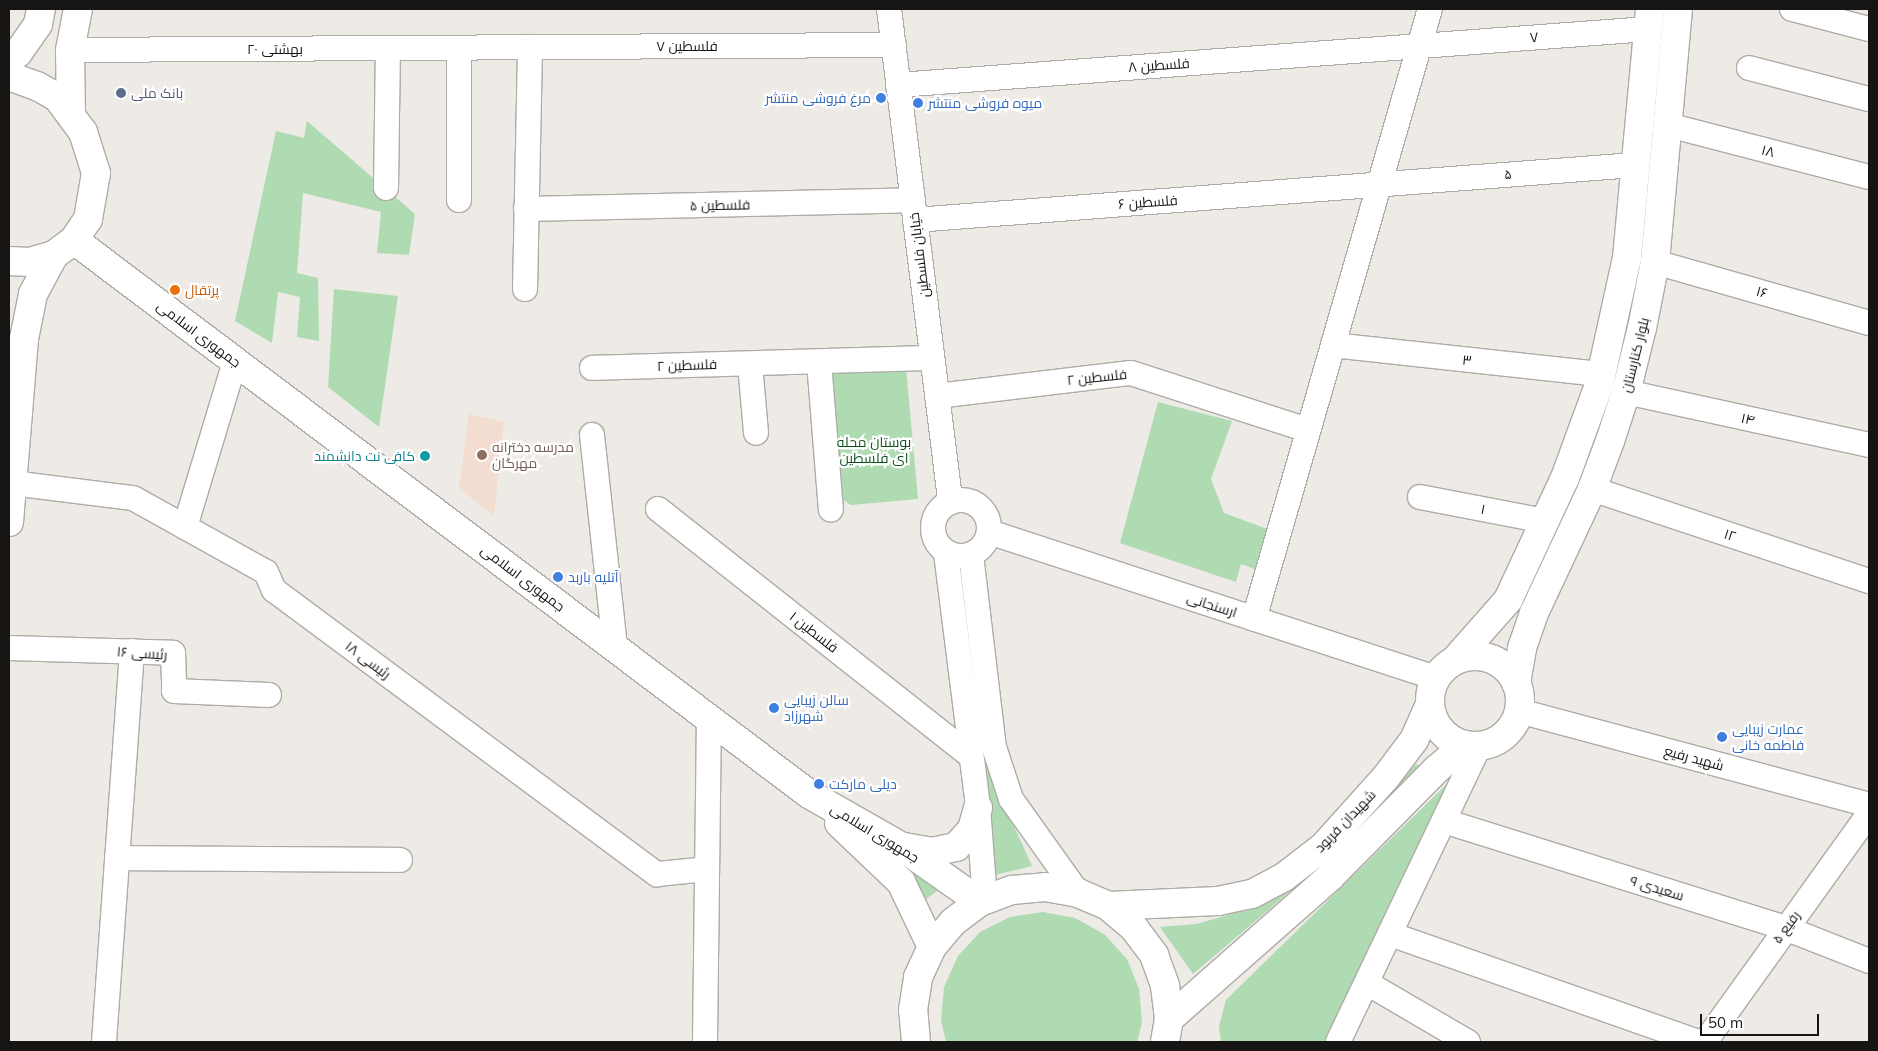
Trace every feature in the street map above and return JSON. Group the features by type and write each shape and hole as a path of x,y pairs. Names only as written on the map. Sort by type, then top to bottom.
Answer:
{"main road":[{"path":"9,60 18,53 38,24 41,9"},
{"path":"71,114 70,50 78,9"},
{"name":"بلوار کنارستان","path":"1516,682 1522,648 1534,612 1592,489 1626,392 1655,262 1678,9"},
{"name":"بلوار کنارستان","path":"1456,659 1508,600 1565,478 1601,374 1627,258 1649,19"},
{"path":"9,76 37,86 57,97 83,132 96,173 88,219 64,247 33,294 24,338 9,522"},
{"path":"9,261 30,262 64,247"},
{"name":"جمهوری اسلامی","path":"64,247 235,361 809,794 902,847 983,901"},
{"path":"1477,656 1498,662 1516,682 1520,710 1505,735 1472,746 1440,731 1429,706 1435,678 1456,659 1477,656"},
{"name":"شهيدان فربود","path":"1108,906 1218,901 1252,894 1284,876 1323,847 1386,777 1414,740 1429,706"},
{"name":"شهيدان فربود","path":"1171,1033 1330,878 1437,769 1472,746"},
{"path":"809,794 900,882 932,947"},
{"path":"902,847 932,852 956,847 972,829 978,808"},
{"path":"916,1042 913,1010 918,978 932,947 953,922 983,901 1012,890 1045,887 1078,893 1108,906 1134,928 1154,955 1166,986 1171,1033"}],"street":[{"name":"خیابان فلسطین","path":"889,9 950,502"},
{"path":"1254,619 1430,9"},
{"path":"1792,9 1869,28"},
{"name":"۷","path":"1420,45 1649,19"},
{"name":"فلسطین ۷","path":"470,48 894,45"},
{"name":"فلسطین ۸","path":"898,85 1420,45"},
{"path":"525,289 530,47"},
{"path":"386,188 388,48"},
{"name":"بهشتی ۲۰","path":"70,50 470,48"},
{"path":"458,200 470,48"},
{"path":"1749,68 1869,98"},
{"name":"۱۸","path":"1668,125 1869,177"},
{"name":"۵","path":"1380,183 1635,165"},
{"name":"فلسطین ۶","path":"914,210 1380,183"},
{"name":"فلسطین ۵","path":"526,209 914,210"},
{"name":"۱۶","path":"1655,262 1869,322"},
{"name":"۳","path":"1333,345 1601,374"},
{"name":"فلسطین ۲","path":"592,368 932,358"},
{"path":"185,527 235,361"},
{"path":"819,362 831,510"},
{"path":"750,364 756,433"},
{"name":"فلسطین ۲","path":"937,396 1131,372 1308,430"},
{"name":"۱۴","path":"1626,392 1869,445"},
{"path":"592,436 615,648"},
{"name":"رئیسی ۱۸","path":"12,483 132,498 185,527 266,572 274,590 656,874 707,869"},
{"name":"۱۲","path":"1592,489 1869,581"},
{"name":"۱","path":"1420,497 1545,521"},
{"path":"950,502 973,502 989,520 990,532 986,542 971,555 963,557 946,552 937,544 933,532 934,520 940,509 950,502"},
{"name":"فلسطین ۱","path":"658,510 970,755"},
{"name":"ارسنجانی","path":"990,532 1435,678"},
{"path":"946,552 978,808 983,901"},
{"path":"971,555 994,747 1011,799 1078,893"},
{"name":"رئیسی ۱۶","path":"9,648 173,652 174,691 270,695"},
{"path":"104,1042 132,651"},
{"name":"شهید رفیع","path":"1520,710 1869,805"},
{"path":"705,1042 709,718"},
{"path":"1338,1042 1444,821 1472,746"},
{"name":"رفیع ۵","path":"1705,1042 1785,928 1869,814"},
{"name":"سعیدی ۹","path":"1444,821 1785,928 1869,961"},
{"path":"117,858 400,860"},
{"path":"1390,934 1699,1042"},
{"path":"1367,982 1468,1042"},
{"path":"906,1042 913,1010"}],"shaded area":[{"name":"مدرسه دخترانه مهرگان","path":"469,414 504,422 494,516 459,488"}],"green space":[{"path":"307,121 415,214 409,255 377,253 381,212 303,193 297,273 318,278 319,341 297,337 300,297 278,292 272,343 235,321 276,131 304,138"},
{"path":"334,289 398,296 379,427 328,387"},
{"name":"بوستان محله ای فلسطین","path":"829,368 906,368 918,499 851,505 839,497"},
{"path":"1158,402 1232,421 1211,479 1224,513 1270,530 1260,571 1241,564 1236,582 1120,543"},
{"path":"1416,764 1423,769 1342,847 1193,974 1160,927 1196,924 1253,908 1336,841"},
{"path":"987,767 1032,866 991,876"},
{"path":"1455,776 1325,1042 1221,1042 1219,1026 1226,1000"},
{"path":"887,849 942,887 924,901"},
{"path":"1043,912 1075,918 1104,934 1127,959 1139,989 1142,1022 1137,1042 946,1042 941,1020 944,987 958,956 980,932 1010,917"}],"place":[{"name":"بانک ملی","path":"121,93"},
{"name":"مرغ فروشی منتشر","path":"881,98"},
{"name":"میوه فروشی منتشر","path":"918,103"},
{"name":"پرتقال","path":"175,290"},
{"name":"مدرسه دخترانه مهرگان","path":"482,455"},
{"name":"کافی نت دانشمند","path":"425,456"},
{"name":"آتلیه باربد","path":"558,577"},
{"name":"سالن زیبایی شهرزاد","path":"774,708"},
{"name":"عمارت زیبایی فاطمه خانی","path":"1722,737"},
{"name":"دیلی مارکت","path":"819,784"}]}
